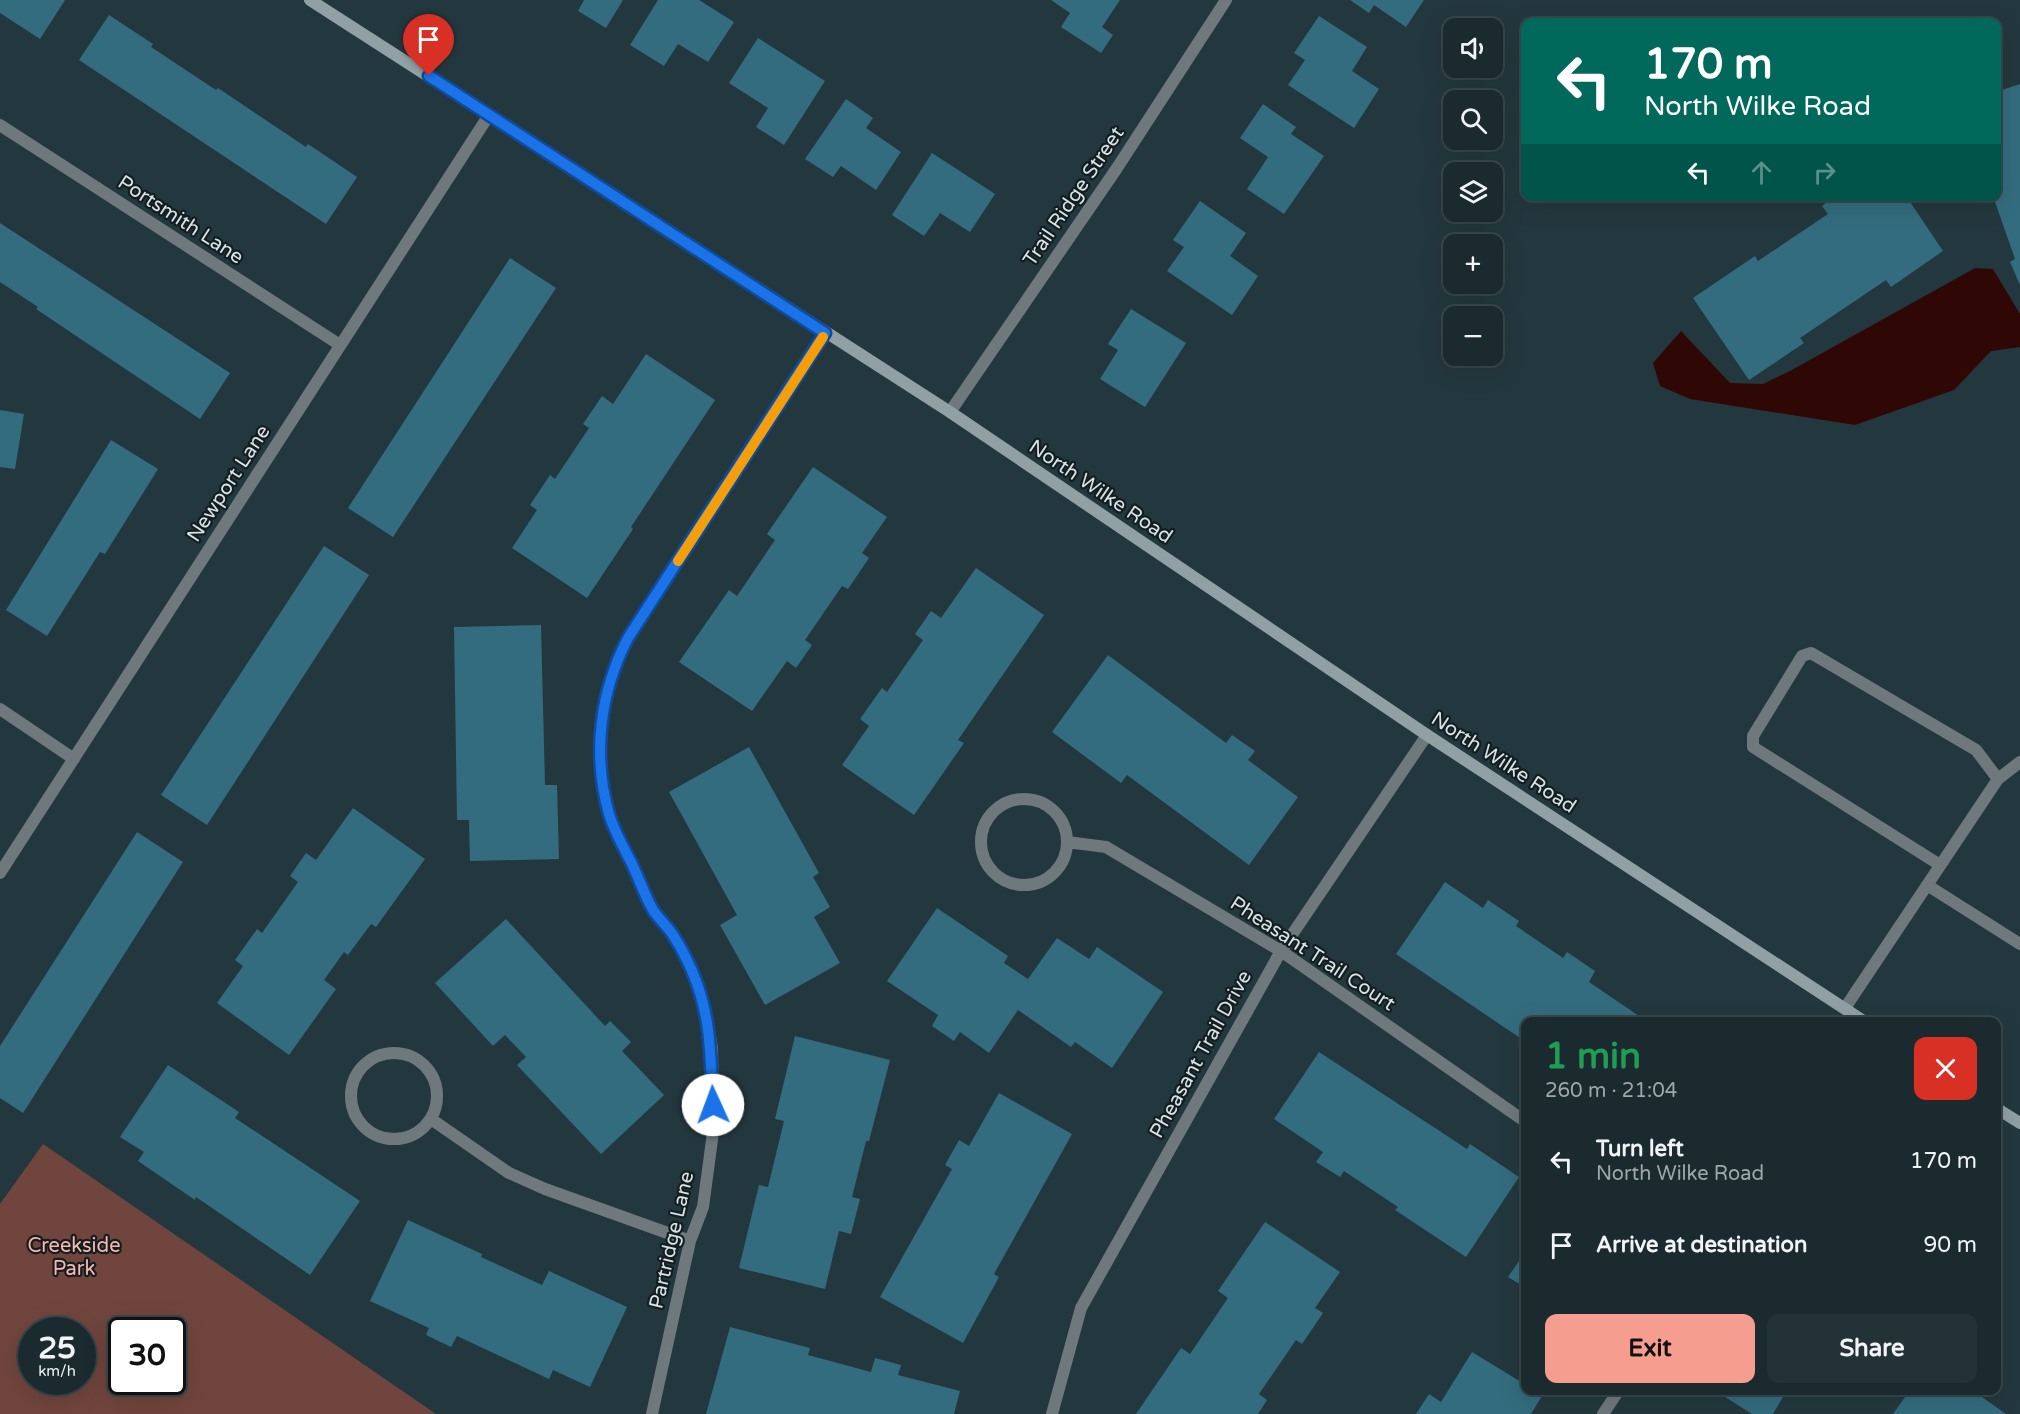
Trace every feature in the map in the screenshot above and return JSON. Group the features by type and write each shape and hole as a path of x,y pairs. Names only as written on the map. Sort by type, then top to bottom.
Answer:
{"street":[{"name":"North Wilke Road","path":"310,0 950,412 1427,735 1858,1017"},
{"name":"Trail Ridge Street","path":"950,412 1117,168 1226,0"},
{"name":"Newport Lane","path":"0,873 489,115"},
{"name":"Portsmith Lane","path":"0,125 340,345"},
{"name":"Partridge Lane","path":"652,1414 690,1241 704,1207 714,1125 712,1048 705,1007 692,970 672,934 653,910 609,817 599,750 601,720 609,683 628,638 825,333"},
{"path":"1940,866 1753,747 1753,736 1802,656 1810,653 1976,750 1998,779"},
{"path":"0,709 74,759"},
{"name":"Pheasant Trail Drive","path":"1052,1414 1081,1308 1281,951 1427,735"},
{"path":"1845,1008 1998,779 2020,762"},
{"path":"1020,798 1038,800 1053,809 1064,824 1067,842 1063,860 1052,874 1036,883 1018,885 1001,879 988,866 981,850 981,832 989,815 1003,803 1020,798"},
{"name":"Pheasant Trail Court","path":"1067,842 1106,846 1281,951 1521,1119"},
{"path":"1927,885 2020,944"},
{"path":"387,1053 401,1053 415,1058 426,1066 435,1085 436,1106 431,1119 421,1130 408,1137 394,1139 380,1137 367,1130 358,1119 352,1106 351,1092 355,1078 363,1066 387,1053"},
{"path":"2001,1111 2020,1123"},
{"path":"431,1119 509,1173 545,1189 690,1241"},
{"path":"1603,1414 1616,1395"}],"green space":[{"name":"Creekside Park","path":"43,1144 436,1414 0,1414 0,1204"}],"shaded area":[{"path":"1975,268 1993,269 2020,314 2020,347 1991,351 1954,390 1855,425 1690,399 1660,386 1653,363 1681,331 1730,383 1763,384"}],"building":[{"path":"0,0 65,0 40,39 0,13"},
{"path":"584,0 623,0 606,28 578,11"},
{"path":"658,0 699,0 734,22 708,62 678,44 664,66 630,45"},
{"path":"1051,0 1120,0 1102,27 1113,35 1101,53 1061,27 1070,13"},
{"path":"1350,0 1424,0 1406,27 1374,5 1369,13"},
{"path":"109,15 153,44 151,47 216,90 218,88 306,147 308,144 357,177 326,224 79,60"},
{"path":"1319,16 1367,47 1352,71 1379,89 1354,128 1288,85 1305,60 1294,53"},
{"path":"758,38 825,81 784,145 756,127 768,108 729,83"},
{"path":"2020,84 2020,285 2010,262 2015,259 1995,201 2001,201 2001,90"},
{"path":"846,99 873,118 866,128 901,152 876,190 841,166 833,177 805,159"},
{"path":"1263,104 1296,127 1291,134 1324,156 1284,214 1247,189 1268,157 1240,138"},
{"path":"932,153 995,194 970,232 940,213 924,236 892,215"},
{"path":"1200,201 1246,233 1230,256 1258,276 1232,315 1167,271 1184,247 1173,240"},
{"path":"1828,201 1909,201 1943,251 1891,287 1886,280 1800,338 1804,343 1749,380 1693,298 1755,256 1758,261 1828,214 1822,206"},
{"path":"0,223 230,373 200,419 36,309 38,307 0,282"},
{"path":"510,258 556,288 393,537 348,508"},
{"path":"1131,309 1186,343 1145,407 1100,379 1118,350 1108,344"},
{"path":"646,354 715,400 587,598 512,548 537,510 530,505 550,475 555,479 589,428 583,424 602,396 613,404"},
{"path":"0,410 24,414 15,469 0,467"},
{"path":"111,440 158,469 105,554 100,552 47,636 6,610"},
{"path":"813,467 887,517 862,553 869,558 848,589 842,586 805,640 812,645 796,668 787,661 752,711 679,662 729,590 737,596 775,540 767,534"},
{"path":"324,546 369,575 207,825 161,795"},
{"path":"976,568 1044,615 958,740 964,743 914,815 842,765 869,726 860,719 882,688 887,692 923,640 915,634 931,611 941,618"},
{"path":"541,625 545,785 557,785 559,859 470,861 469,820 457,820 454,627"},
{"path":"1108,655 1226,743 1232,735 1255,751 1248,760 1298,797 1249,865 1127,775 1121,783 1052,732"},
{"path":"749,747 819,873 813,877 830,907 814,917 840,963 765,1005 720,925 737,915 669,792"},
{"path":"353,808 425,859 376,927 371,924 348,955 344,952 324,980 336,989 289,1055 217,1003 243,966 235,960 257,929 262,933 298,882 290,876 306,853 316,860"},
{"path":"137,832 183,862 23,1113 0,1098 0,1046"},
{"path":"1445,882 1483,908 1488,900 1519,921 1516,926 1563,958 1567,952 1595,971 1589,982 1639,1016 1521,1017 1521,1039 1396,954"},
{"path":"937,908 1008,956 1004,963 1028,979 1057,938 1089,959 1097,947 1163,992 1112,1068 1075,1042 1071,1047 1018,1010 989,1053 960,1032 954,1041 932,1026 938,1015 887,981"},
{"path":"506,919 605,1026 610,1021 631,1042 622,1051 664,1095 601,1154 517,1065 526,1057 505,1035 493,1046 435,983"},
{"path":"795,1036 890,1060 852,1197 860,1199 851,1234 839,1231 825,1289 739,1268 759,1185 768,1187 784,1121 775,1119"},
{"path":"1319,1052 1467,1149 1470,1144 1519,1177 1466,1257 1395,1210 1398,1207 1344,1171 1340,1177 1316,1162 1323,1152 1274,1119"},
{"path":"168,1065 239,1112 235,1118 360,1201 310,1275 196,1197 195,1200 138,1161 144,1152 120,1137"},
{"path":"999,1093 1072,1134 994,1274 999,1277 963,1343 880,1297 952,1169 945,1165 959,1140 969,1146"},
{"path":"408,1220 542,1285 549,1271 627,1307 590,1387 553,1370 549,1379 457,1336 451,1347 426,1335 429,1328 370,1301"},
{"path":"1265,1222 1340,1272 1315,1308 1323,1313 1302,1344 1296,1340 1259,1394 1267,1400 1258,1414 1136,1414 1181,1348 1190,1354 1228,1298 1218,1291"},
{"path":"1521,1258 1521,1285 1508,1277"},
{"path":"730,1327 810,1348 808,1355 871,1372 875,1358 901,1365 898,1375 960,1391 954,1414 706,1414"},
{"path":"1472,1352 1521,1382 1521,1395 1542,1396 1531,1414 1416,1414 1429,1394 1441,1402"},
{"path":"1722,1395 1784,1395 1773,1414 1752,1414"},
{"path":"1906,1395 1979,1395 2006,1414 1893,1414"}],"slow traffic":[{"path":"678,561 823,337"}],"route":[{"path":"429,76 825,333 628,638 609,683 601,720 599,750 609,817 653,910 672,934 692,970 705,1007 712,1048 713,1105"}]}
